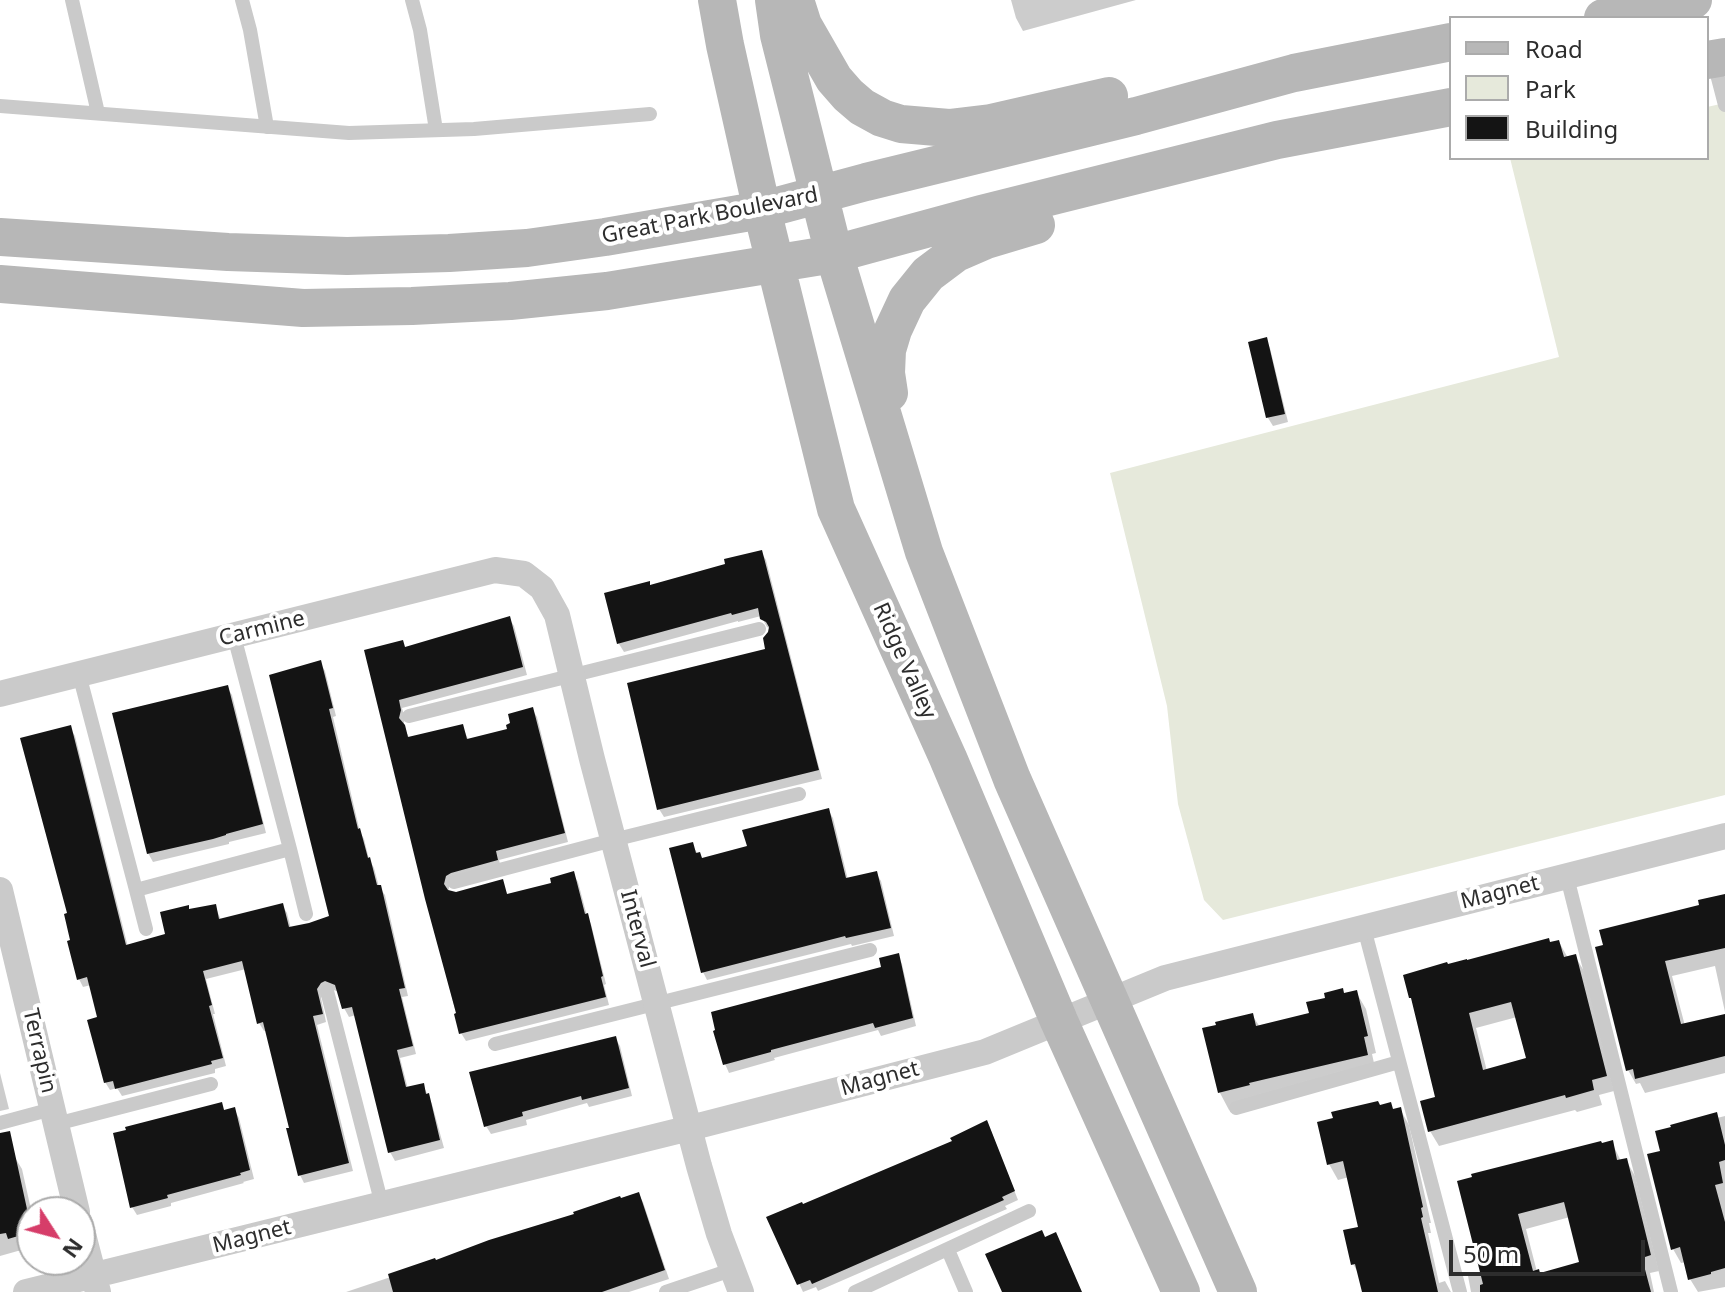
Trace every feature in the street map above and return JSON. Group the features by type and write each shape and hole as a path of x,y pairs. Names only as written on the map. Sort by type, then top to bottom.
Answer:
{"main road":[{"name":"Ridge Valley","path":"717,0 762,210 836,509 1181,1292"},
{"path":"774,0 779,35 834,254 924,552 1012,779 1238,1292"},
{"path":"795,0 803,25 834,79 862,107 901,124 949,128 991,123 1117,94 1294,73"},
{"path":"1613,16 1693,0"},
{"name":"Great Park Boulevard","path":"0,237 228,252 362,256 527,248 762,210 1294,73 1449,42"},
{"path":"0,284 303,308 510,301 607,291 834,254 1277,140 1449,107"},
{"path":"904,487 886,373 887,350 907,300 942,262 986,240 1390,118"}],"street":[{"name":"Carmine","path":"0,694 495,570 524,574"},
{"name":"Interval","path":"524,574 542,588 557,615 710,1206 736,1281"},
{"name":"Magnet","path":"26,1292 95,1284 382,1205 985,1052 1059,1021 1117,1018 1165,978 1725,836"},
{"name":"Terrapin","path":"0,890 73,1196"}],"lane":[{"path":"72,0 98,113"},
{"path":"242,0 267,127"},
{"path":"412,0 420,30 436,130"},
{"path":"1715,59 1725,105"},
{"path":"0,106 349,133 474,129 650,114"},
{"path":"409,716 759,629"},
{"path":"234,636 306,914"},
{"path":"79,674 146,929"},
{"path":"454,882 799,794"},
{"path":"136,890 290,849"},
{"path":"1567,877 1671,1292"},
{"path":"1364,928 1460,1292"},
{"path":"495,1044 870,950"},
{"path":"327,991 382,1205"},
{"path":"1236,1108 1399,1062"},
{"path":"0,1123 54,1117 211,1084"},
{"path":"855,1292 1029,1211"},
{"path":"948,1250 966,1292"},
{"path":"666,1292 736,1281"}],"green space":[{"path":"1725,103 1725,795 1223,920 1204,900 1178,804 1167,706 1110,473 1559,357 1510,160 1709,160 1709,107"}],"building":[{"path":"1267,337 1285,414 1266,418 1248,342"},
{"path":"762,550 819,770 657,810 627,683 765,649 763,638 769,627 760,619 758,608 617,644 604,593 650,581 650,585 725,564 724,559"},
{"path":"510,616 523,667 399,700 399,718 405,725 408,737 463,724 467,739 507,729 506,725 510,723 508,714 533,707 565,833 496,851 498,860 451,873 446,876 444,884 448,890 456,892 503,879 507,894 551,883 550,878 574,871 585,914 588,913 606,997 459,1034 364,650 403,640 405,647"},
{"path":"321,660 333,708 329,709 358,829 377,885 381,885 405,988 399,989 413,1046 397,1050 406,1087 424,1083 440,1140 388,1153 352,1007 342,1009 335,985 325,981 317,989 323,1014 313,1016 349,1163 298,1176 263,1022 257,1024 242,961 203,971 223,1058 211,1061 212,1064 115,1089 113,1081 104,1083 87,1020 97,1017 87,977 77,980 67,941 70,940 64,914 67,913 20,738 71,725 126,945 165,934 160,912 189,905 189,909 216,904 219,919 283,903 289,927 309,923 329,916 269,675"},
{"path":"228,685 263,824 147,854 112,713"},
{"path":"829,808 846,878 877,871 891,928 845,936 701,973 669,848 693,842 696,853 700,852 702,858 747,846 742,830"},
{"path":"1725,894 1725,948 1665,961 1681,1024 1725,1014 1725,1056 1635,1079 1633,1069 1626,1071 1595,947 1603,945 1599,930 1699,905 1698,900"},
{"path":"1549,938 1550,942 1559,940 1564,957 1576,954 1607,1076 1592,1080 1594,1090 1428,1132 1420,1101 1435,1097 1403,975 1447,962 1467,960","holes":["1511,1002 1526,1058 1483,1070 1469,1013"]},
{"path":"899,953 913,1018 875,1028 873,1023 723,1065 711,1012 881,967 879,958"},
{"path":"1343,988 1344,993 1357,990 1368,1036 1364,1037 1368,1055 1218,1093 1202,1028 1253,1013 1256,1026 1309,1013 1306,1002 1325,998 1324,993"},
{"path":"616,1036 629,1088 582,1100 581,1096 522,1112 523,1116 484,1127 469,1072"},
{"path":"1378,1101 1380,1105 1391,1102 1393,1109 1401,1107 1438,1292 1362,1292 1355,1264 1351,1265 1343,1230 1358,1227 1343,1161 1327,1165 1317,1122 1333,1118 1331,1112"},
{"path":"222,1102 224,1110 235,1107 250,1170 130,1208 113,1133 126,1130 125,1127"},
{"path":"1717,1112 1725,1145 1725,1160 1719,1162 1723,1183 1715,1185 1725,1222 1725,1268 1688,1280 1680,1247 1671,1250 1647,1154 1660,1151 1655,1131"},
{"path":"987,1120 1015,1191 1002,1197 1004,1200 812,1284 810,1280 797,1285 766,1217 952,1141 950,1138"},
{"path":"10,1131 24,1196 16,1196 16,1237 8,1239 6,1233 0,1234 0,1133"},
{"path":"1613,1140 1617,1160 1627,1158 1651,1255 1642,1258 1651,1292 1480,1292 1480,1285 1483,1284 1457,1181 1472,1177 1471,1174","holes":["1564,1202 1579,1262 1540,1273 1539,1269 1533,1271 1518,1214"]},
{"path":"639,1192 665,1270 602,1292 393,1292 388,1274"},
{"path":"1042,1230 1045,1237 1056,1232 1082,1292 1002,1292 985,1254"}]}
